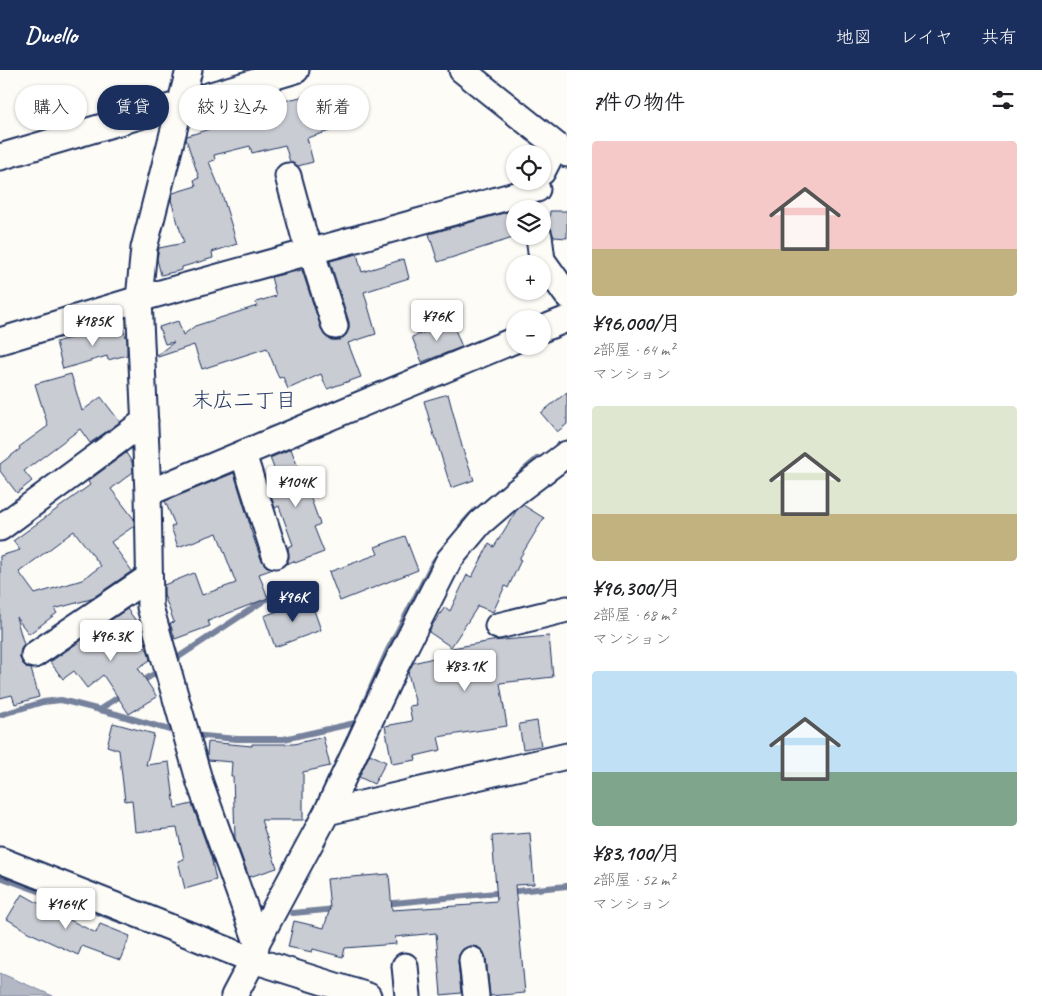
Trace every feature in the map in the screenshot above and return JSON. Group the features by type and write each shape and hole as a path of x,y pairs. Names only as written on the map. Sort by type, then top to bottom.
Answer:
{"street":[{"path":"186,85 190,70"},
{"path":"245,85 296,70"},
{"path":"462,70 562,150 551,167"},
{"path":"0,157 179,104"},
{"path":"179,108 144,248 140,289 148,494 150,607 200,784 255,951"},
{"path":"288,176 335,326"},
{"path":"0,341 140,289 530,190"},
{"path":"540,245 542,260 567,295"},
{"path":"551,325 567,319"},
{"path":"148,494 506,344"},
{"path":"0,528 145,421"},
{"path":"243,454 275,555"},
{"path":"234,996 255,951 327,812 394,669 449,560 480,524 516,492 567,454"},
{"path":"34,655 149,577"},
{"path":"498,626 567,609"},
{"path":"327,812 567,756"},
{"path":"0,860 255,951 368,996"},
{"path":"472,960 476,996"},
{"path":"404,966 408,996"}],"shaded area":[{"path":"0,973 53,996 0,996"}],"building":[{"path":"297,98 297,130 330,130 307,138 313,162 298,166 290,162 285,145 252,153 250,146 214,155 215,160 209,162 222,194 237,244 212,252 213,258 182,267 182,270 161,275 157,259 159,248 184,243 171,200 173,193 196,186 194,180 199,178 186,139 187,136 206,130 287,130 287,100"},
{"path":"551,211 567,211 567,238 554,237 551,230"},
{"path":"506,212 506,240 438,262 429,234"},
{"path":"357,254 362,272 404,259 409,278 364,292 376,334 348,343 361,377 327,389 321,374 288,389 283,377 279,378 267,348 202,369 194,345 158,357 157,355 174,342 165,344 159,327 178,321 183,335 195,326 257,306 256,302 276,296 271,277 302,270 322,331 331,340 340,340 349,329 349,322 330,261"},
{"path":"452,322 462,347 422,362 412,337"},
{"path":"122,326 127,340 127,355 108,360 107,356 63,369 56,342"},
{"path":"71,374 82,411 101,397 120,422 90,443 80,429 24,471 32,481 17,493 0,471 0,464 20,449 19,447 48,426 35,384"},
{"path":"567,392 567,424 557,432 541,413"},
{"path":"448,394 463,450 474,480 451,488 424,401"},
{"path":"291,449 320,524 314,527 324,552 295,563 294,561 286,564 289,558 288,547 293,545 279,506 275,508 268,487 280,483 270,458"},
{"path":"126,453 132,462 133,472 111,489 134,519 134,526 111,542 132,571 91,599 54,609 57,613 29,634 16,617 24,645 21,649 20,657 22,663 31,669 39,697 15,704 12,695 0,698 0,556 20,550 13,541 90,485 88,481","holes":["74,531 101,566 82,580 35,594 19,572"]},
{"path":"234,473 261,559 266,566 273,569 259,574 268,598 208,621 210,626 175,639 170,623 174,622 164,595 164,585 194,573 202,595 236,583 217,533 178,547 171,527 175,525 165,501"},
{"path":"523,505 544,518 519,559 521,560 508,588 505,586 493,612 478,606 451,647 429,632 433,624 445,607 450,611 467,575 472,577 489,544 494,547 516,511"},
{"path":"405,536 418,570 340,601 329,572 378,554 375,547"},
{"path":"310,599 321,630 275,647 264,616"},
{"path":"127,609 137,622 129,628 148,651 150,660 138,668 157,697 129,714 103,675 87,688 74,671 63,679 50,662"},
{"path":"549,636 553,677 500,683 507,726 438,737 441,750 415,756 416,760 392,764 385,726 412,721 409,706 416,705 408,673 413,663 458,652 452,648 492,641"},
{"path":"537,721 541,746 523,749 519,724"},
{"path":"113,723 154,734 146,765 169,762 175,808 192,804 211,857 216,880 185,889 178,861 184,859 177,828 135,832 132,800 125,801 119,750 107,746"},
{"path":"323,737 330,766 303,772 303,820 261,820 277,868 249,877 235,838 233,776 231,776 232,762 208,760 208,742 252,746 252,744 294,744"},
{"path":"370,754 386,762 374,784 359,777"},
{"path":"530,833 534,884 515,885 525,993 490,996 486,958 483,951 478,947 471,946 463,949 459,955 461,993 441,995 436,933 395,937 396,944 345,948 343,957 313,949 312,952 288,947 294,921 324,928 330,908 327,879 389,874 392,910 472,905 472,903 497,901 492,836"},
{"path":"22,894 96,933 100,924 130,936 120,960 82,946 78,955 28,932 7,919"}],"waterway":[{"path":"515,478 538,458"},
{"path":"461,526 476,510"},
{"path":"363,706 387,652 438,556"},
{"path":"171,662 277,592"},
{"path":"140,683 163,668"},
{"path":"99,710 123,694"},
{"path":"0,715 43,702 61,700 180,733"},
{"path":"192,735 237,739 284,739 355,723"},
{"path":"0,877 121,921"},
{"path":"384,904 567,886"},
{"path":"293,913 336,909"}],"district":[{"name":"末広二丁目","path":"244,400"}]}
